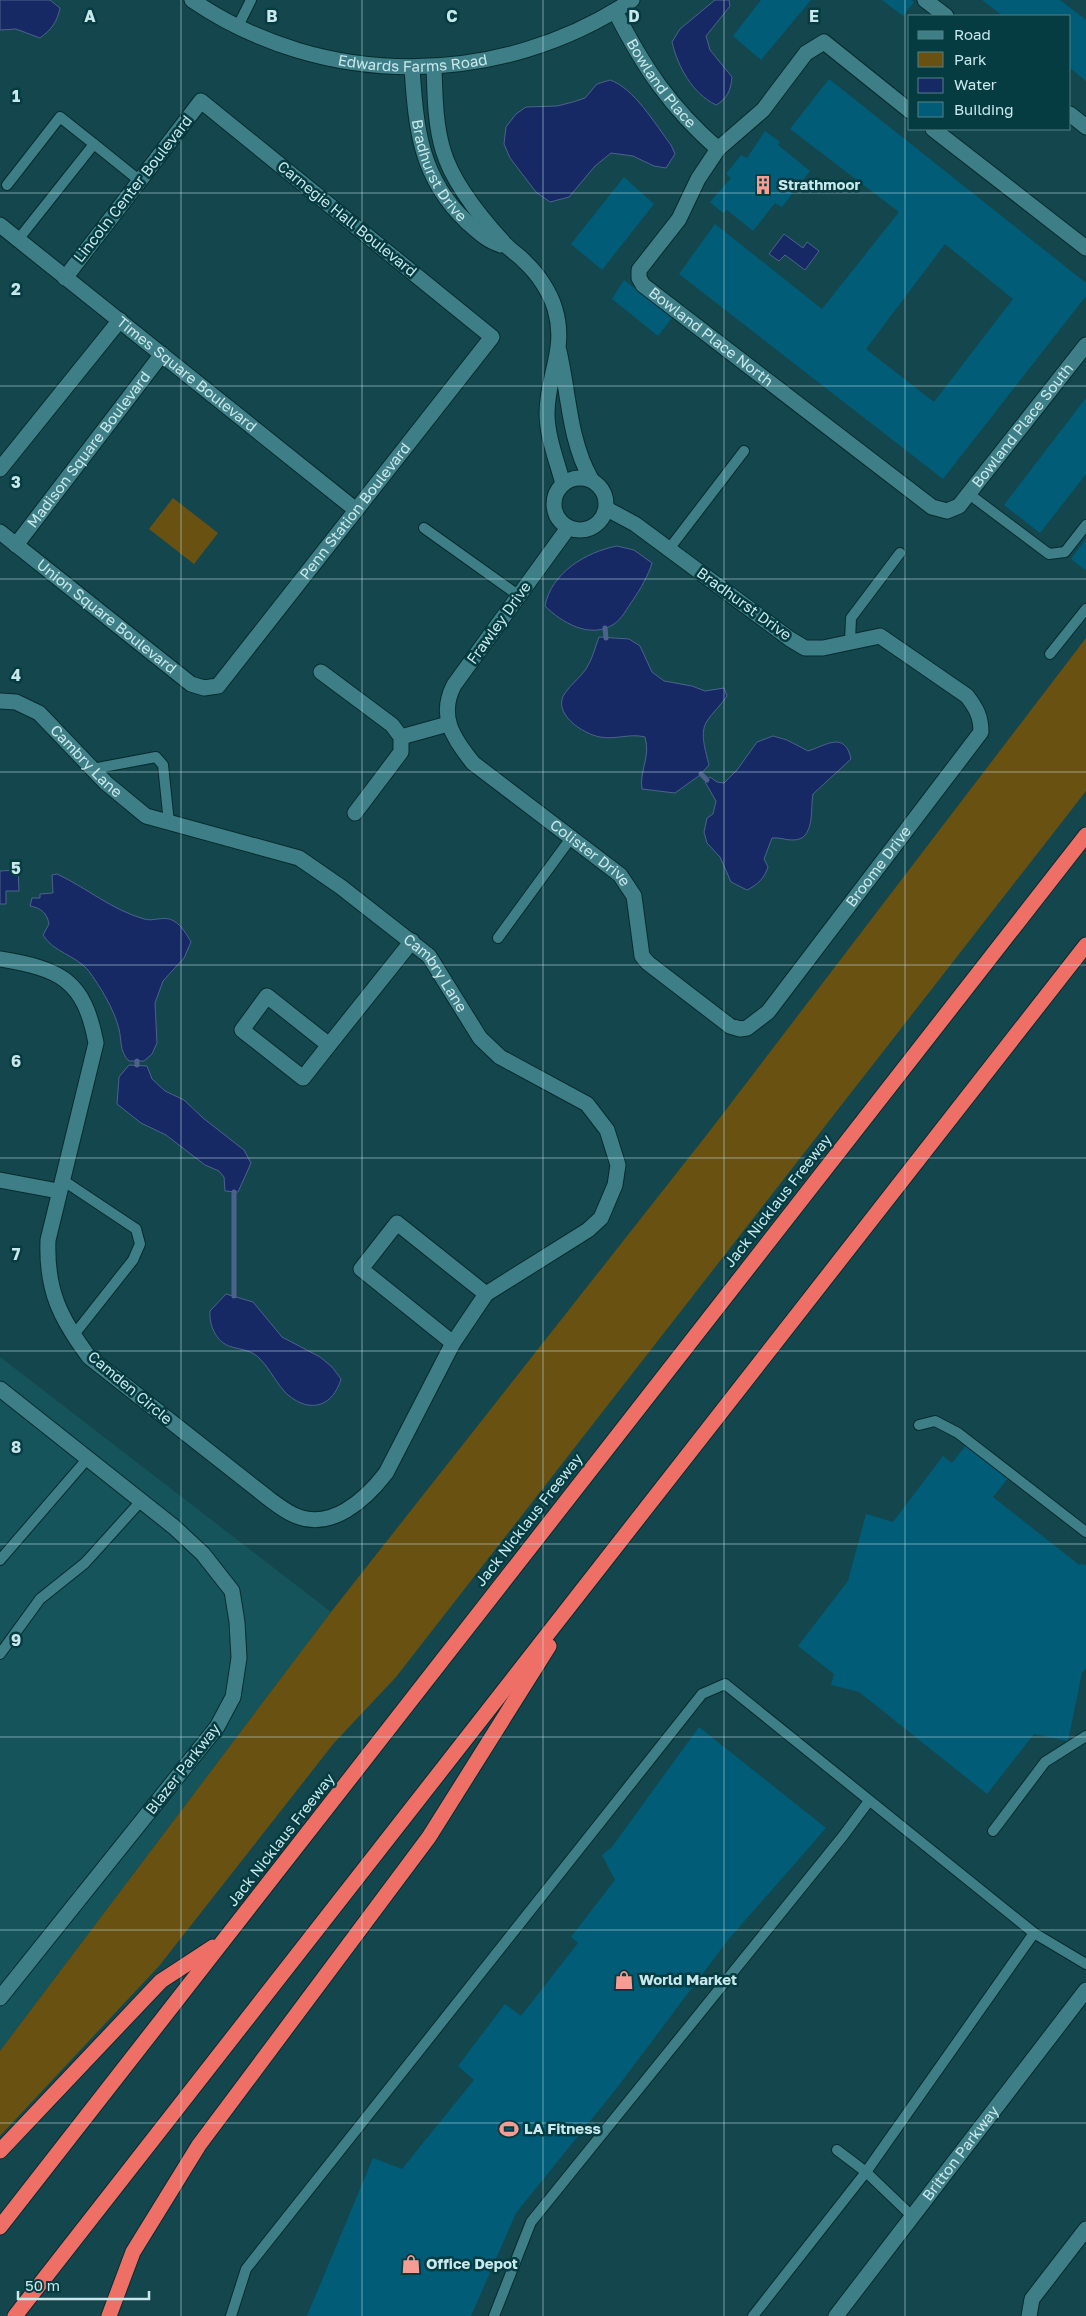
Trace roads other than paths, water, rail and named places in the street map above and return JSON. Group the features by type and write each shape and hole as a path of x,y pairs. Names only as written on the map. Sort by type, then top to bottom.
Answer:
{"highway":[{"name":"Jack Nicklaus Freeway","path":"0,2227 1086,835"},
{"path":"15,2316 1086,944"},
{"path":"109,2316 133,2252 199,2145 429,1837 593,1575"},
{"path":"0,2151 161,1981 225,1939"}],"street":[{"name":"Edwards Farms Road","path":"192,0 238,26 274,42 314,56 350,62 412,68 468,65 494,60 548,44 615,11 632,0"},
{"path":"930,2 945,15"},
{"name":"Bowland Place","path":"615,11 632,44 664,96 718,149"},
{"name":"Bowland Place North","path":"908,109 824,42 806,53 763,110 718,149 698,179 679,219 640,270 639,278 643,285 932,507 946,512 959,506"},
{"name":"Bradhurst Drive","path":"434,67 436,105 443,150 459,183 493,230 508,247 526,262 542,282 554,308 560,331 559,350 549,384 547,415 563,484"},
{"name":"Bradhurst Drive","path":"412,68 415,118 420,140 426,163 441,193 480,234 493,242 508,247"},
{"name":"Lincoln Center Boulevard","path":"65,278 201,101"},
{"name":"Carnegie Hall Boulevard","path":"201,101 492,337"},
{"path":"1071,115 1086,128"},
{"path":"934,130 1086,248"},
{"name":"Times Square Boulevard","path":"0,225 17,241 120,320 356,510"},
{"name":"Times Square Boulevard","path":"0,232 17,241"},
{"path":"0,469 120,320"},
{"name":"Penn Station Boulevard","path":"218,686 492,337"},
{"name":"Bowland Place South","path":"959,506 1086,344"},
{"name":"Bradhurst Drive","path":"559,350 567,385 573,434 584,466 591,479"},
{"name":"Madison Square Boulevard","path":"16,545 162,354"},
{"path":"582,477 591,479 604,491 607,508 602,520 592,528 580,531 568,528 561,522 554,507 554,498 563,484 571,478 582,477"},
{"name":"Bradhurst Drive","path":"607,508 635,524 790,639 806,648 823,648 880,636 967,696"},
{"name":"Frawley Drive","path":"448,724 446,705 454,685 568,528"},
{"name":"Union Square Boulevard","path":"0,532 191,684 204,688 218,686"},
{"path":"321,672 392,725 401,737 401,752 355,813"},
{"name":"Broome Drive","path":"747,1028 768,1012 981,732 981,720 977,709 967,696"},
{"name":"Cambry Lane","path":"0,701 16,702 38,713 106,783 146,816 299,858 341,886 429,956 470,1024 480,1038 500,1057 587,1104 607,1130 618,1166 615,1185 600,1218 588,1230 486,1294 453,1342"},
{"path":"401,737 448,724"},
{"name":"Colister Drive","path":"448,724 460,747 473,763 620,875 629,885 634,896 642,956 648,963 730,1026 740,1029 747,1028"},
{"path":"329,1045 267,996 242,1030 303,1078 412,941"},
{"name":"Camden Circle","path":"0,959 37,965 59,974 75,988 85,1004 92,1022 96,1043 59,1185 48,1240 47,1263 57,1308 73,1336 89,1357 268,1498 295,1516 324,1518 352,1508 371,1492 386,1473 453,1342"},
{"path":"0,1180 59,1185"},
{"path":"453,1342 361,1269 397,1223 486,1294"},
{"name":"Blazer Parkway","path":"0,1388 174,1527 204,1554 232,1591 238,1622 240,1658 233,1696 218,1727 0,1998"},
{"name":"Britton Parkway","path":"836,2316 1086,1990"},
{"path":"1029,2316 1032,2300 1086,2229"}],"lane":[{"path":"238,26 251,0"},
{"path":"6,185 60,117 140,181"},
{"path":"17,241 94,144"},
{"path":"669,549 744,452"},
{"path":"969,494 1049,554 1065,552 1086,525"},
{"path":"424,528 518,595"},
{"path":"850,641 851,618 900,553"},
{"path":"1050,654 1086,609"},
{"path":"92,769 156,757 162,765 169,823"},
{"path":"498,938 572,838"},
{"path":"59,1185 136,1230 140,1244 133,1260 73,1336"},
{"path":"919,1425 935,1421 958,1433 1086,1532"},
{"path":"0,1560 88,1458"},
{"path":"0,1654 40,1599 86,1563 141,1502"},
{"path":"231,2316 246,2269 702,1694 725,1684 1034,1933 1086,1964"},
{"path":"994,1831 1045,1762 1086,1736"},
{"path":"494,2316 531,2222 843,1836 869,1801"},
{"path":"753,2316 866,2172 1034,1933"},
{"path":"837,2150 866,2172 912,2217"}],"water":[{"path":"0,0 50,0 60,8 53,25 40,38 16,29 0,30"},
{"path":"715,0 729,0 730,6 706,36 710,50 732,77 728,94 716,105 700,94 687,78 678,61 672,42 680,29"},
{"path":"610,80 619,84 636,99 671,145 675,154 666,168 654,166 633,156 611,153 595,166 569,197 550,202 536,192 510,158 504,144 506,127 516,114 526,107 557,106 573,102 585,98 597,84"},
{"path":"784,234 803,248 807,242 819,251 805,270 785,255 779,261 769,254"},
{"path":"617,546 634,550 652,563 639,591 617,622 605,628 586,630 559,618 545,606 554,584 562,574 582,559"},
{"path":"599,637 629,639 640,646 652,672 664,681 692,686 705,691 724,688 727,696 707,721 704,731 704,743 709,765 700,775 675,793 642,789 642,776 647,751 645,737 600,737 585,732 565,715 562,701 565,693 586,669"},
{"path":"773,736 787,740 808,751 839,742 848,750 851,759 813,794 810,823 805,835 800,839 792,840 772,838 764,859 768,867 765,875 747,890 731,882 720,857 707,843 704,832 707,818 713,814 716,801 705,782 710,777 717,782 724,783 737,770 757,742"},
{"path":"18,870 19,891 6,891 6,904 0,904 0,871"},
{"path":"57,874 132,915 148,920 170,919 174,921 182,928 191,942 184,958 163,981 155,1003 157,1043 152,1054 144,1061 129,1061 126,1057 122,1050 119,1029 114,1014 102,990 88,970 52,946 43,935 49,924 47,917 37,908 30,906 32,898 40,898 40,894 53,893 52,875"},
{"path":"129,1065 147,1066 152,1079 165,1091 184,1100 203,1118 244,1150 251,1163 238,1192 225,1191 224,1177 219,1171 205,1165 166,1135 141,1123 117,1104 119,1077"},
{"path":"226,1294 253,1302 282,1337 320,1357 332,1367 341,1379 333,1396 327,1401 313,1405 297,1401 284,1391 257,1356 222,1342 212,1327 210,1311"}],"waterway":[{"path":"605,628 606,638"},
{"path":"701,774 707,780"},
{"path":"234,1192 234,1296"}],"place":[{"name":"Strathmoor","path":"763,185"},
{"name":"World Market","path":"624,1980"},
{"name":"LA Fitness","path":"509,2129"},
{"name":"Office Depot","path":"411,2264"}]}
